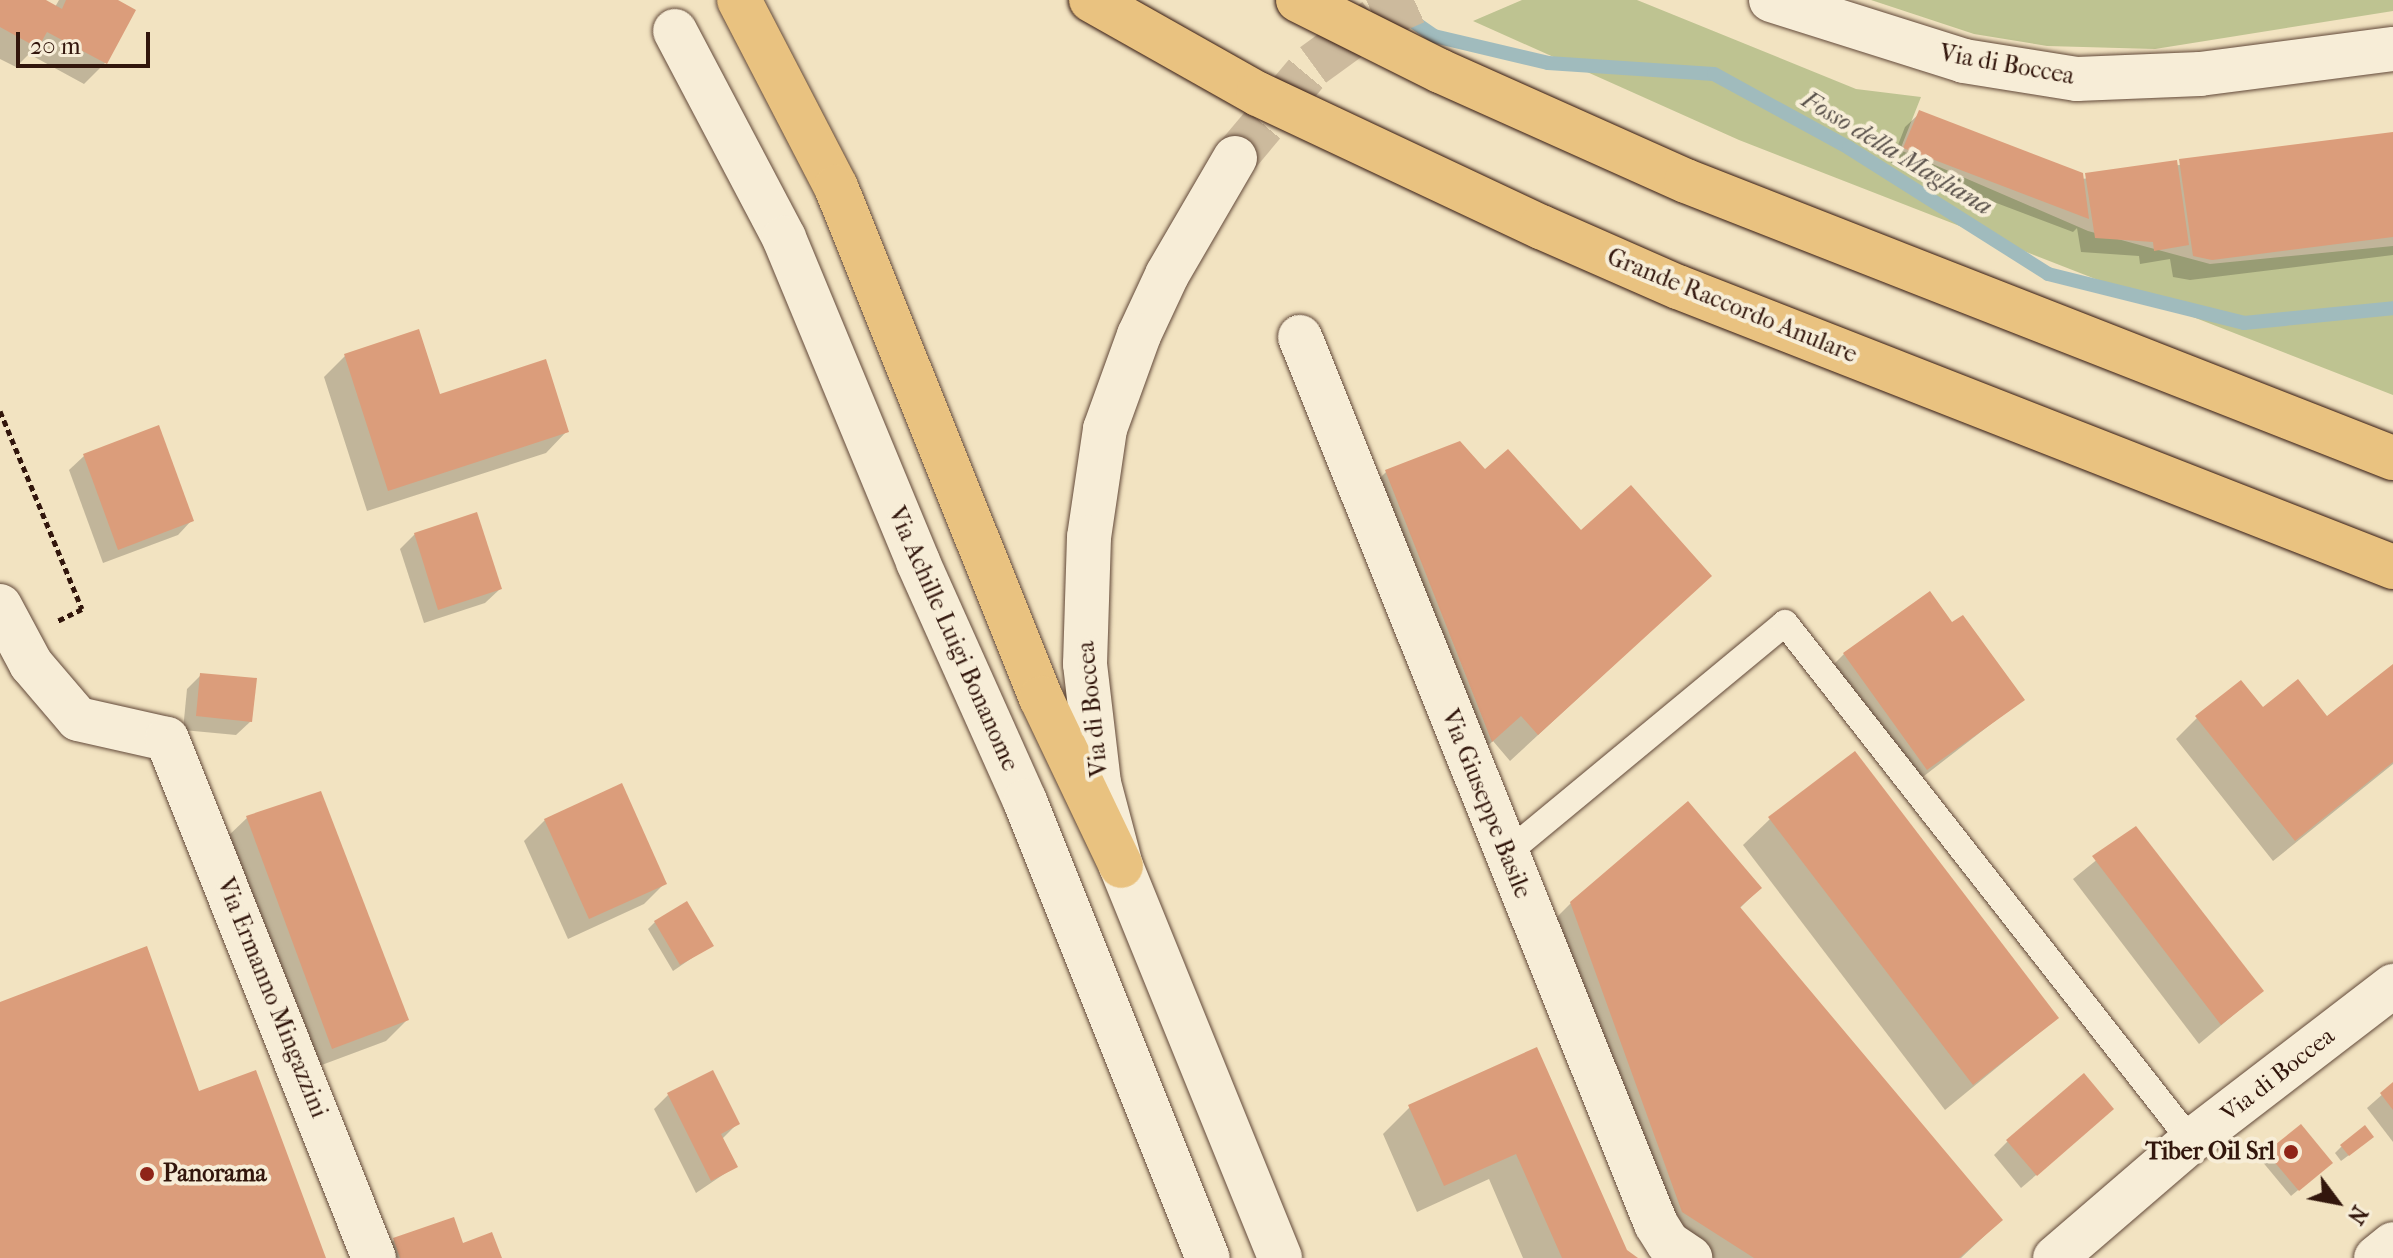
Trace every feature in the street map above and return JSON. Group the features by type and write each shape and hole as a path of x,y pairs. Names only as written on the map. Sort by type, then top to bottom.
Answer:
{"highway":[{"path":"739,0 836,187 1041,698 1121,866"},
{"name":"Grande Raccordo Anulare","path":"1091,0 1258,94 1541,227 1678,287 2393,567"},
{"path":"1298,0 1440,71 1686,181 2393,458"}],"street":[{"name":"Via di Boccea","path":"1771,0 1935,53 2077,79 2200,74 2393,49"},
{"name":"Via Achille Luigi Bonanome","path":"675,31 784,238 918,562 1025,801 1208,1258"},
{"name":"Via di Boccea","path":"1235,158 1139,335 1118,385 1097,466 1086,568 1086,675 1099,783 1121,866 1280,1258"},
{"name":"Via Giuseppe Basile","path":"1300,337 1656,1224 1668,1243 1690,1258"},
{"name":"Via Ermanno Mingazzini","path":"8,623 78,719 167,739 374,1258"},
{"name":"Via di Boccea","path":"2055,1258 2191,1141 2393,986"},
{"path":"2376,1258 2393,1244"}],"lane":[{"path":"1506,854 1785,623 2191,1141"}],"path":[{"path":"0,411 82,609 8,623"}],"green space":[{"path":"1522,0 1637,0 1856,89 1921,97 1900,150 2088,231 2210,264 2393,246 2393,395 1739,140 1473,21"},
{"path":"1871,0 2393,0 2393,11 2155,49 2047,46 1974,34"}],"building":[{"path":"0,0 46,0 62,9 66,0 118,0 136,10 107,64 47,32 38,48 0,27"},
{"path":"1919,110 2083,173 2089,219 1903,148"},
{"path":"2393,132 2393,237 2212,260 2193,256 2179,159"},
{"path":"2177,160 2189,245 2154,251 2153,242 2095,238 2085,173"},
{"path":"419,329 440,394 546,359 569,432 388,491 344,354"},
{"path":"159,425 194,521 118,550 83,454"},
{"path":"1460,441 1485,469 1508,449 1581,530 1631,485 1712,576 1538,735 1521,716 1492,742 1385,470"},
{"path":"477,512 502,589 438,610 414,533"},
{"path":"1930,591 1952,622 1963,615 2025,700 1927,770 1843,653"},
{"path":"2393,664 2393,762 2295,841 2195,716 2241,680 2263,707 2298,679 2327,716"},
{"path":"200,673 257,678 252,722 196,716"},
{"path":"1855,751 2059,1018 1973,1085 1768,817"},
{"path":"622,783 667,884 589,919 544,819"},
{"path":"321,791 409,1020 332,1049 246,816"},
{"path":"1688,801 1762,888 1740,907 2003,1220 1959,1258 1754,1258 1682,1212 1570,902"},
{"path":"2136,826 2264,991 2221,1025 2092,856"},
{"path":"687,901 714,946 680,965 654,921"},
{"name":"Panorama","path":"147,946 199,1091 256,1070 326,1258 0,1258 0,1002"},
{"path":"1537,1047 1627,1250 1638,1258 1562,1258 1516,1154 1444,1186 1408,1105"},
{"path":"713,1070 740,1124 721,1134 738,1167 711,1181 667,1093"},
{"path":"2084,1073 2114,1109 2037,1176 2006,1140"},
{"path":"2393,1082 2393,1110 2380,1093"},
{"path":"2301,1124 2333,1163 2299,1191 2266,1152"},
{"path":"2365,1125 2374,1137 2349,1156 2340,1145"},
{"path":"454,1217 463,1243 492,1232 502,1258 400,1258 393,1238"}],"waterway":[{"name":"Fosso della Magliana","path":"1382,0 1434,36 1548,63 1714,74 1849,148 2048,274 2244,323 2393,308"}],"tunnel":[{"path":"1235,158 1313,65 1375,20 1420,0"}],"place":[{"name":"Tiber Oil Srl","path":"2291,1152"},
{"name":"Panorama","path":"147,1174"}]}
